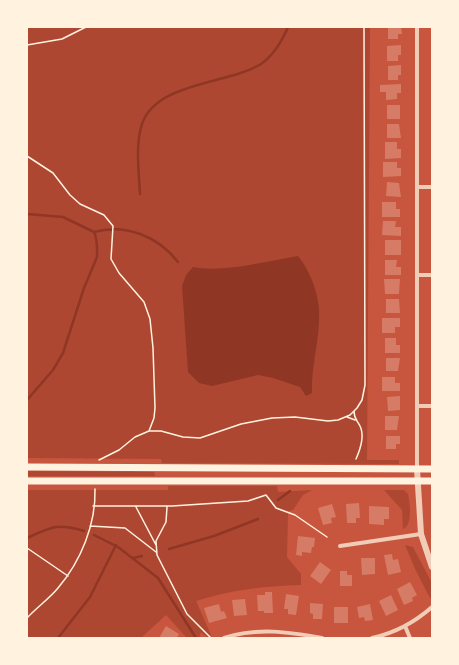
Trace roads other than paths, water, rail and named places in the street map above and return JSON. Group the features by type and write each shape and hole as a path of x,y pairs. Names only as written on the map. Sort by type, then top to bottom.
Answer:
{"main road":[{"path":"27,467 432,469"},
{"path":"27,481 432,482"}],"street":[{"path":"417,27 417,469 421,534 426,553 432,567"},
{"path":"417,187 432,187"},
{"path":"417,275 432,275"},
{"path":"417,406 432,406"},
{"path":"340,546 421,534"},
{"path":"372,638 404,626 432,607"},
{"path":"404,626 410,638"},
{"path":"224,638 266,630 322,638"}],"waterway":[{"path":"140,194 138,159 140,132 142,124 150,110 162,100 177,92 247,71 261,64 277,47 288,27"},
{"path":"27,214 63,217 94,232 97,247 97,257 84,288 63,353 53,370 27,400"},
{"path":"94,232 118,229 141,234 152,239 170,253 178,262"},
{"path":"278,500 290,491"},
{"path":"169,549 214,536 258,519"},
{"path":"27,538 54,527 67,527 84,531"},
{"path":"94,535 118,547 158,578 196,638"},
{"path":"58,638 90,597 116,545"},
{"path":"133,558 142,556"}]}
